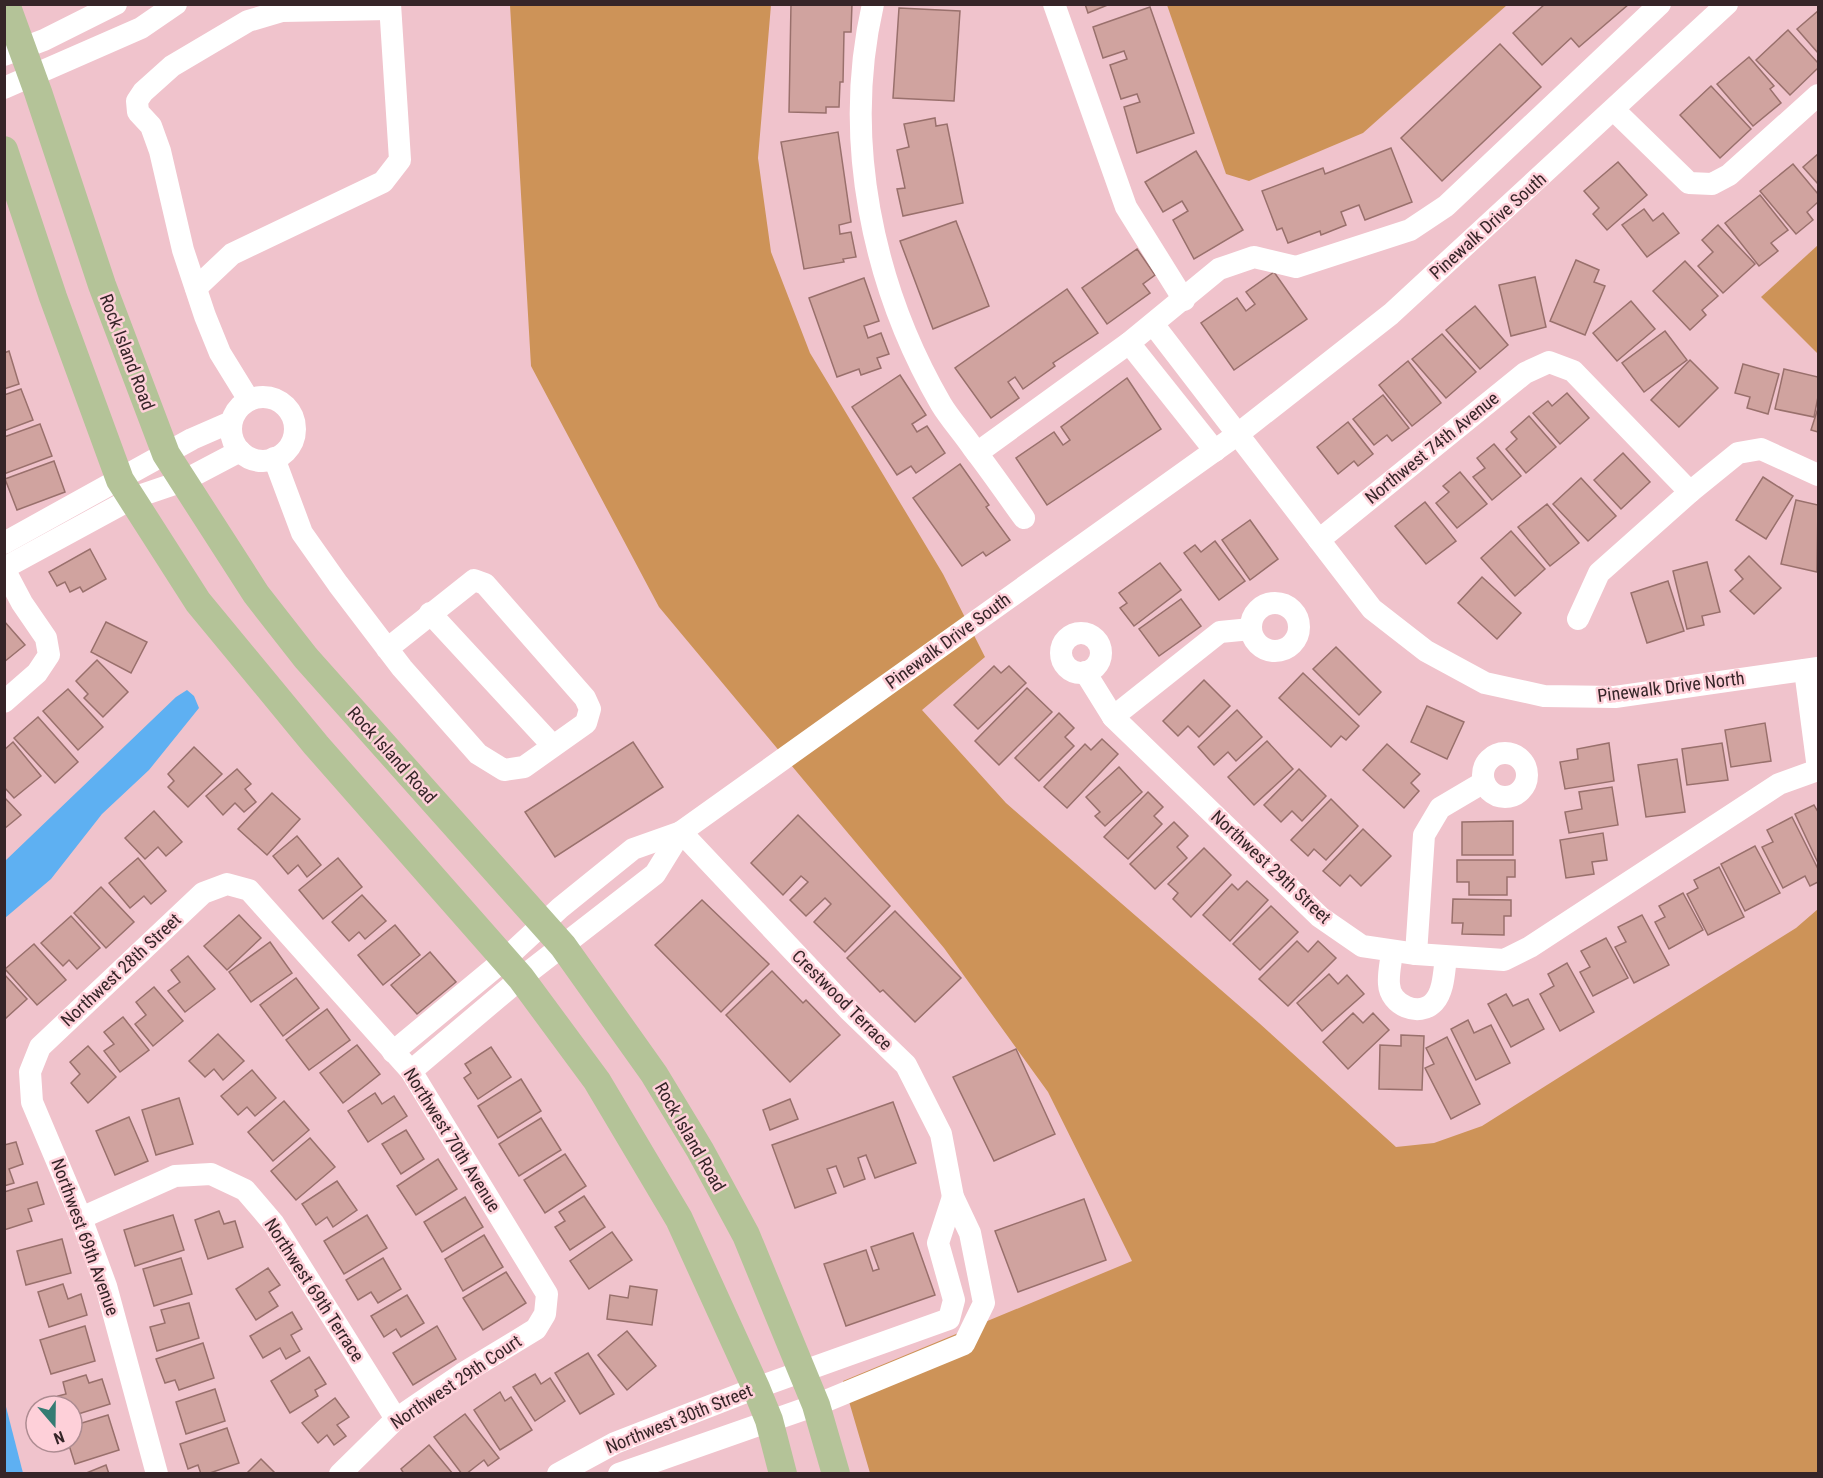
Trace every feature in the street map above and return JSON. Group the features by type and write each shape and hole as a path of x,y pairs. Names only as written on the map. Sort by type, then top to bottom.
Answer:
{"main road":[{"name":"Rock Island Road","path":"6,4 13,52 32,78 102,285 166,454 238,570 306,658 563,946 654,1074 700,1150 746,1235 816,1405 836,1473"},
{"path":"4,150 53,297 127,489 198,602 316,745 512,969 597,1082 679,1219 756,1388 769,1420 783,1473"}],"street":[{"path":"13,52 44,40 116,4"},
{"path":"4,88 32,78 141,28 176,4"},
{"path":"873,4 859,105 862,167 878,246 893,298 916,356 942,406 1024,518"},
{"path":"1054,4 1126,207 1184,300"},
{"path":"978,453 1130,343 1219,269 1254,256 1296,267 1410,230 1446,206 1660,4"},
{"name":"Pinewalk Drive South","path":"512,969 542,923 633,849 681,832 1215,451 1391,314 1615,111 1727,4"},
{"path":"196,288 232,254 382,182 400,160 390,7 335,7 282,11 248,21 172,66 143,92 137,101 138,112 151,126 160,151 183,249 196,288 220,353 249,400"},
{"path":"1615,111 1689,183 1712,184 1728,176 1818,95"},
{"path":"1153,324 1238,434"},
{"path":"1130,343 1215,451"},
{"name":"Northwest 74th Avenue","path":"1319,540 1525,373 1549,362 1573,370 1690,492"},
{"path":"4,702 37,673 49,655 46,638 22,603 4,568 127,489 166,454 231,422 241,405 249,400 261,397 274,399 285,405 292,416 295,428 292,441 285,451 274,458 256,460 240,451 234,442 231,422"},
{"name":"Pinewalk Drive North","path":"1238,434 1372,609 1425,651 1485,684 1544,696 1615,697 1812,669"},
{"path":"1578,619 1599,573 1690,492 1738,453 1761,449 1818,475"},
{"path":"4,543 127,489 183,481 240,451"},
{"path":"274,458 302,533 387,648 478,754 504,770 524,766 586,723 590,709 585,698 485,584 474,580 387,648"},
{"path":"429,613 553,746"},
{"path":"1113,717 1220,632 1251,629"},
{"path":"1812,669 1818,769"},
{"name":"Northwest 29th Street","path":"1085,672 1113,717 1320,917 1362,946 1392,952 1503,960 1530,947 1779,784 1818,769"},
{"path":"1416,954 1424,835 1440,808 1484,782"},
{"name":"Pinewalk Drive South","path":"512,969 563,946 655,874 681,832"},
{"name":"Crestwood Terrace","path":"681,832 848,1009 906,1065 941,1134 952,1197 970,1233 984,1303 964,1344 816,1405"},
{"name":"Northwest 70th Avenue","path":"227,884 249,890 411,1071 547,1294 545,1314"},
{"name":"Northwest 28th Street","path":"30,1072 40,1047 203,893 227,884"},
{"path":"1392,952 1388,986 1397,1001 1412,1009 1429,1006 1435,1001 1442,985 1446,957"},
{"path":"393,1052 512,969"},
{"path":"411,1071 512,969"},
{"name":"Northwest 69th Avenue","path":"30,1072 32,1102 81,1218 106,1286 157,1473"},
{"name":"Northwest 69th Terrace","path":"81,1218 175,1176 212,1174 245,1190 274,1224 396,1419"},
{"name":"Crestwood Terrace","path":"803,1373 949,1318 954,1300 938,1243 952,1197"},
{"name":"Northwest 29th Court","path":"340,1473 396,1419 462,1374 536,1329 545,1314"},
{"name":"Northwest 30th Street","path":"558,1473 615,1443 756,1388 803,1373"},
{"name":"Northwest 30th Street","path":"619,1473 816,1405"}],"shaded area":[{"path":"1167,4 1507,5 1363,133 1249,181 1226,174"},
{"path":"510,5 771,5 758,158 771,252 810,353 943,574 985,657 922,710 1006,803 1259,1023 1396,1147 1434,1143 1482,1126 1796,928 1818,909 1818,1473 870,1473 843,1381 1132,1261 1048,1092 944,948 659,607 531,366"},
{"path":"1818,245 1818,354 1761,297"}],"water":[{"path":"187,690 194,696 199,708 149,770 102,814 51,879 5,918 5,861 176,697"},
{"path":"4,1399 23,1473 5,1473"}],"building":[{"path":"791,4 852,4 851,32 844,32 843,82 840,82 839,107 826,107 826,113 789,112"},
{"path":"1085,4 1110,4 1088,13"},
{"path":"1545,4 1629,4 1579,47 1571,38 1542,65 1513,33"},
{"path":"1150,7 1194,133 1137,153 1124,107 1140,102 1137,94 1121,99 1110,65 1127,59 1124,51 1103,58 1093,27"},
{"path":"899,8 960,11 954,101 893,98"},
{"path":"1818,11 1818,53 1797,29"},
{"path":"1788,30 1818,63 1818,68 1790,95 1756,60"},
{"path":"1500,44 1541,87 1442,181 1401,138"},
{"path":"1749,57 1774,86 1770,89 1781,103 1753,126 1717,84"},
{"path":"1711,86 1751,129 1720,158 1680,115"},
{"path":"935,118 936,126 947,124 963,203 903,216 897,189 905,188 897,150 909,147 904,124"},
{"path":"838,132 851,222 839,225 840,234 851,232 856,257 843,259 844,262 804,269 781,142"},
{"path":"1391,148 1412,202 1365,220 1359,205 1341,212 1346,225 1321,235 1320,231 1288,243 1282,228 1277,230 1262,191 1323,168 1325,174"},
{"path":"1196,151 1243,230 1194,259 1173,220 1188,211 1182,201 1163,212 1145,182"},
{"path":"1818,154 1818,184 1803,167"},
{"path":"1618,162 1647,195 1607,230 1593,214 1599,208 1584,191"},
{"path":"1793,164 1818,194 1818,202 1807,212 1813,220 1796,234 1760,191"},
{"path":"1760,195 1788,230 1771,243 1778,251 1759,266 1725,223"},
{"path":"1644,209 1653,221 1663,213 1679,233 1647,257 1622,225"},
{"path":"956,221 989,306 933,329 900,241"},
{"path":"1718,225 1755,264 1723,293 1698,266 1713,252 1702,240"},
{"path":"1137,249 1155,275 1143,284 1150,293 1107,324 1082,288"},
{"path":"1576,260 1599,270 1594,282 1605,286 1585,335 1550,321"},
{"path":"1685,261 1718,296 1702,310 1706,315 1690,330 1653,291"},
{"path":"1274,272 1307,319 1234,370 1201,323 1237,298 1246,311 1255,304 1246,292"},
{"path":"1535,277 1546,327 1511,336 1499,285"},
{"path":"864,278 879,321 864,326 868,338 881,333 889,354 877,358 881,368 861,375 859,369 837,377 809,298"},
{"path":"1067,289 1098,333 1053,363 1055,366 1023,389 1015,377 1008,382 1019,398 991,418 955,368"},
{"path":"1631,301 1655,329 1617,361 1593,333"},
{"path":"1475,306 1508,345 1480,369 1446,330"},
{"path":"1665,331 1687,360 1644,392 1622,363"},
{"path":"1442,334 1476,372 1446,398 1412,359"},
{"path":"9,351 19,384 4,389 4,353"},
{"path":"1690,360 1718,388 1679,427 1651,400"},
{"path":"1408,361 1441,403 1412,426 1379,385"},
{"path":"1743,364 1779,374 1768,414 1747,408 1750,397 1735,393"},
{"path":"1784,369 1818,377 1818,397 1814,417 1775,409"},
{"path":"900,375 926,415 912,424 917,432 927,426 945,453 916,473 911,466 897,475 852,407"},
{"path":"1127,378 1161,429 1047,505 1016,458 1054,432 1063,445 1070,440 1061,427"},
{"path":"21,389 33,420 4,431 4,395"},
{"path":"1567,393 1589,418 1560,444 1533,413 1548,401 1552,406"},
{"path":"1383,395 1409,428 1392,441 1387,435 1374,445 1353,419"},
{"path":"1818,408 1818,432 1811,430"},
{"path":"1529,416 1556,447 1526,473 1506,449 1517,439 1511,432"},
{"path":"1348,422 1373,454 1358,466 1354,461 1338,474 1317,447"},
{"path":"40,424 52,456 4,474 4,437"},
{"path":"1494,444 1521,476 1492,500 1473,477 1485,468 1477,458"},
{"path":"1623,453 1650,482 1621,509 1594,480"},
{"path":"54,461 65,492 17,510 5,479"},
{"path":"960,464 989,505 986,507 1010,540 986,556 983,552 962,566 913,498"},
{"path":"1460,472 1487,504 1457,528 1436,503 1449,492 1443,486"},
{"path":"1763,477 1793,496 1766,539 1736,520"},
{"path":"1581,478 1616,516 1588,541 1553,504"},
{"path":"1796,500 1818,505 1817,572 1781,564"},
{"path":"1425,502 1456,541 1426,564 1395,526"},
{"path":"1547,504 1579,543 1550,566 1518,527"},
{"path":"1250,520 1278,559 1250,580 1222,540"},
{"path":"1511,531 1545,569 1515,596 1481,558"},
{"path":"1215,541 1245,581 1219,600 1184,553 1195,545 1201,552"},
{"path":"90,549 106,579 83,592 80,587 70,592 65,582 57,586 49,572"},
{"path":"1749,556 1781,588 1754,614 1730,591 1743,579 1735,570"},
{"path":"1707,562 1720,612 1702,616 1704,625 1687,629 1673,571"},
{"path":"1160,563 1181,590 1134,626 1120,608 1127,603 1119,593"},
{"path":"1482,577 1521,613 1497,639 1458,603"},
{"path":"1668,581 1684,631 1647,643 1631,593"},
{"path":"1181,599 1201,626 1159,656 1139,629"},
{"path":"4,621 25,645 4,662"},
{"path":"106,622 147,642 131,673 91,652"},
{"path":"1336,647 1381,692 1359,715 1313,669"},
{"path":"97,660 128,692 103,717 84,698 88,694 76,681"},
{"path":"994,666 1001,673 1009,666 1026,683 978,729 954,705"},
{"path":"1303,673 1359,726 1346,740 1341,736 1331,747 1279,698"},
{"path":"1204,680 1230,706 1199,737 1188,726 1178,736 1163,721"},
{"path":"1027,688 1052,712 999,765 975,741"},
{"path":"68,689 103,727 78,750 43,711"},
{"path":"1427,706 1464,722 1447,759 1411,742"},
{"path":"1237,710 1262,737 1236,761 1228,752 1214,765 1198,747"},
{"path":"1059,713 1074,728 1065,737 1074,746 1039,781 1015,758"},
{"path":"38,717 78,762 55,783 14,738"},
{"path":"1765,723 1771,761 1731,767 1725,730"},
{"path":"1102,739 1118,754 1067,808 1044,787 1085,744 1091,750"},
{"path":"1267,741 1293,769 1254,805 1228,777"},
{"path":"13,742 41,776 14,798 4,787 4,750"},
{"path":"633,742 663,787 555,857 525,812"},
{"path":"1609,743 1614,781 1565,789 1560,762 1578,759 1577,749"},
{"path":"1722,743 1728,780 1687,785 1682,749"},
{"path":"1387,744 1420,774 1411,783 1419,791 1404,808 1363,770"},
{"path":"194,747 222,774 188,807 168,787 174,781 168,774"},
{"path":"1677,759 1685,812 1646,817 1638,765"},
{"path":"1119,767 1142,792 1105,826 1095,816 1100,812 1086,797"},
{"path":"237,769 251,784 245,789 256,802 244,812 235,803 223,815 206,796"},
{"path":"1299,769 1326,796 1302,821 1292,811 1281,822 1264,805"},
{"path":"1612,787 1618,825 1569,833 1565,812 1582,809 1579,792"},
{"path":"1148,792 1163,807 1154,816 1162,824 1128,859 1104,837"},
{"path":"272,793 300,819 267,855 238,829"},
{"path":"4,797 21,815 4,829"},
{"path":"1331,799 1358,826 1326,860 1314,849 1308,856 1291,840"},
{"path":"1814,805 1818,812 1818,863 1795,814"},
{"path":"154,811 182,842 166,856 158,847 145,859 125,838"},
{"path":"798,815 890,906 845,952 814,922 831,904 825,898 806,916 790,900 808,882 801,876 783,895 751,863"},
{"path":"1792,817 1818,869 1818,882 1810,886 1805,876 1783,888 1762,847 1773,842 1767,830"},
{"path":"1513,821 1513,855 1462,855 1462,822"},
{"path":"1174,822 1188,836 1177,847 1187,858 1155,889 1130,864"},
{"path":"1363,829 1391,856 1361,886 1350,875 1340,886 1323,871"},
{"path":"1603,833 1607,860 1592,862 1594,874 1566,878 1560,840"},
{"path":"297,836 321,865 307,877 298,865 288,874 273,856"},
{"path":"1755,846 1780,893 1745,911 1721,864"},
{"path":"1204,848 1231,875 1191,917 1173,899 1178,893 1168,884"},
{"path":"138,858 166,891 151,904 144,896 130,908 109,883"},
{"path":"338,858 362,887 323,919 299,890"},
{"path":"1457,860 1515,860 1515,877 1507,877 1507,895 1469,895 1469,882 1457,882"},
{"path":"1719,867 1744,917 1708,935 1687,894 1698,888 1694,880"},
{"path":"1247,881 1268,900 1230,941 1203,915 1232,884 1238,890"},
{"path":"101,887 134,922 106,948 74,913"},
{"path":"1683,893 1703,930 1669,949 1655,922 1665,917 1659,906"},
{"path":"362,895 386,921 365,939 359,932 349,941 332,922"},
{"path":"1453,899 1511,900 1511,916 1504,916 1504,935 1462,934 1463,923 1452,923"},
{"path":"702,900 769,964 721,1012 655,945"},
{"path":"1271,906 1298,932 1260,970 1233,944"},
{"path":"895,911 961,978 915,1022 883,990 880,992 847,958"},
{"path":"239,915 261,938 227,970 204,946"},
{"path":"1642,915 1669,965 1634,983 1615,947 1626,942 1618,927"},
{"path":"71,916 100,948 77,969 69,960 63,966 41,943"},
{"path":"395,925 420,955 383,985 358,955"},
{"path":"1606,938 1628,978 1593,996 1580,972 1590,967 1581,951"},
{"path":"1297,941 1308,952 1318,941 1336,958 1288,1006 1259,979"},
{"path":"270,942 292,973 251,1002 229,972"},
{"path":"34,944 66,980 37,1005 5,969"},
{"path":"430,952 456,982 417,1014 391,985"},
{"path":"188,956 215,989 185,1012 168,991 180,982 171,970"},
{"path":"1567,963 1594,1012 1560,1031 1540,994 1554,986 1548,974"},
{"path":"772,971 803,1003 806,1000 840,1035 790,1082 726,1015"},
{"path":"4,974 27,999 6,1018 4,1017"},
{"path":"1329,974 1338,984 1347,975 1364,994 1322,1031 1297,1003"},
{"path":"296,978 319,1008 283,1036 260,1005"},
{"path":"154,987 183,1021 153,1046 135,1024 146,1015 136,1002"},
{"path":"1506,994 1513,1006 1528,999 1544,1029 1511,1047 1488,1004"},
{"path":"327,1009 350,1040 309,1070 286,1040"},
{"path":"1353,1013 1363,1023 1373,1013 1389,1030 1348,1069 1323,1042"},
{"path":"123,1017 149,1050 120,1072 104,1051 114,1044 104,1032"},
{"path":"1468,1020 1474,1033 1491,1025 1510,1063 1476,1080 1451,1029"},
{"path":"218,1034 244,1061 223,1080 214,1069 205,1077 189,1061"},
{"path":"1401,1035 1424,1036 1422,1090 1379,1089 1380,1045 1401,1046"},
{"path":"1447,1037 1480,1104 1451,1119 1425,1068 1434,1064 1426,1048"},
{"path":"357,1045 380,1074 343,1103 320,1073"},
{"path":"88,1046 116,1077 88,1103 71,1083 80,1074 70,1062"},
{"path":"491,1047 511,1077 478,1099 464,1078 471,1073 465,1064"},
{"path":"1016,1049 1055,1134 994,1161 953,1077"},
{"path":"252,1070 276,1098 255,1116 247,1107 238,1115 221,1096"},
{"path":"521,1079 541,1111 498,1138 478,1106"},
{"path":"375,1093 382,1104 394,1096 407,1116 368,1142 348,1111"},
{"path":"179,1098 193,1144 156,1155 142,1110"},
{"path":"790,1099 798,1119 770,1130 763,1110"},
{"path":"284,1101 309,1130 273,1161 248,1132"},
{"path":"893,1102 916,1163 875,1178 866,1155 858,1158 865,1179 844,1187 836,1166 827,1169 836,1193 795,1208 772,1145"},
{"path":"129,1117 148,1161 115,1175 96,1131"},
{"path":"541,1118 561,1150 519,1176 499,1144"},
{"path":"406,1130 424,1159 401,1174 382,1144"},
{"path":"310,1138 335,1167 296,1200 271,1171"},
{"path":"16,1142 23,1164 9,1169 14,1183 4,1186 4,1145"},
{"path":"565,1154 586,1186 545,1213 524,1180"},
{"path":"438,1159 457,1189 416,1215 397,1186"},
{"path":"337,1181 357,1210 333,1227 327,1217 316,1225 302,1204"},
{"path":"37,1182 44,1204 28,1209 32,1221 4,1230 4,1192"},
{"path":"584,1196 605,1227 570,1250 555,1227 565,1221 559,1212"},
{"path":"465,1197 483,1227 442,1252 424,1222"},
{"path":"1084,1199 1106,1260 1018,1292 995,1231"},
{"path":"219,1211 224,1224 235,1221 243,1247 208,1259 195,1220"},
{"path":"173,1215 184,1250 135,1266 124,1230"},
{"path":"367,1215 387,1248 344,1274 324,1241"},
{"path":"612,1232 632,1260 589,1289 570,1261"},
{"path":"913,1233 935,1295 846,1326 824,1264 866,1250 873,1271 879,1269 871,1247"},
{"path":"484,1235 503,1267 463,1291 445,1259"},
{"path":"62,1239 71,1273 26,1285 17,1251"},
{"path":"181,1258 192,1294 154,1306 143,1269"},
{"path":"383,1258 401,1289 378,1303 371,1292 358,1300 346,1280"},
{"path":"268,1268 280,1285 269,1292 278,1306 256,1320 236,1289"},
{"path":"506,1272 526,1303 483,1330 463,1298"},
{"path":"63,1284 68,1299 81,1294 87,1315 49,1327 38,1292"},
{"path":"630,1286 657,1290 652,1325 607,1319 610,1295 628,1298"},
{"path":"407,1295 424,1323 401,1337 396,1329 384,1337 371,1316"},
{"path":"189,1303 199,1338 157,1351 150,1327 165,1323 161,1310"},
{"path":"292,1312 302,1329 291,1335 300,1351 286,1359 280,1348 263,1358 250,1336"},
{"path":"85,1326 95,1361 51,1374 40,1340"},
{"path":"437,1326 456,1359 413,1385 393,1353"},
{"path":"627,1331 656,1366 627,1390 598,1355"},
{"path":"203,1343 214,1378 179,1390 175,1380 165,1383 156,1359"},
{"path":"588,1353 614,1394 580,1414 555,1373"},
{"path":"309,1357 326,1384 315,1390 318,1396 290,1413 271,1381"},
{"path":"535,1374 541,1384 550,1378 565,1401 535,1421 513,1387"},
{"path":"86,1375 89,1383 102,1379 110,1404 84,1412 84,1394 66,1394 63,1382"},
{"path":"215,1389 225,1421 186,1434 176,1402"},
{"path":"500,1392 505,1401 511,1397 532,1430 500,1450 474,1410"},
{"path":"335,1398 349,1417 337,1425 346,1436 334,1445 327,1435 318,1443 302,1423"},
{"path":"465,1414 499,1458 488,1466 484,1460 466,1474 462,1474 434,1437"},
{"path":"108,1415 119,1450 75,1464 72,1454 84,1454 84,1422"},
{"path":"227,1428 239,1463 207,1474 201,1474 198,1465 188,1469 180,1444"},
{"path":"429,1445 453,1474 404,1474 401,1469"},
{"path":"261,1459 276,1474 246,1474"},
{"path":"106,1465 109,1474 84,1474"}]}
